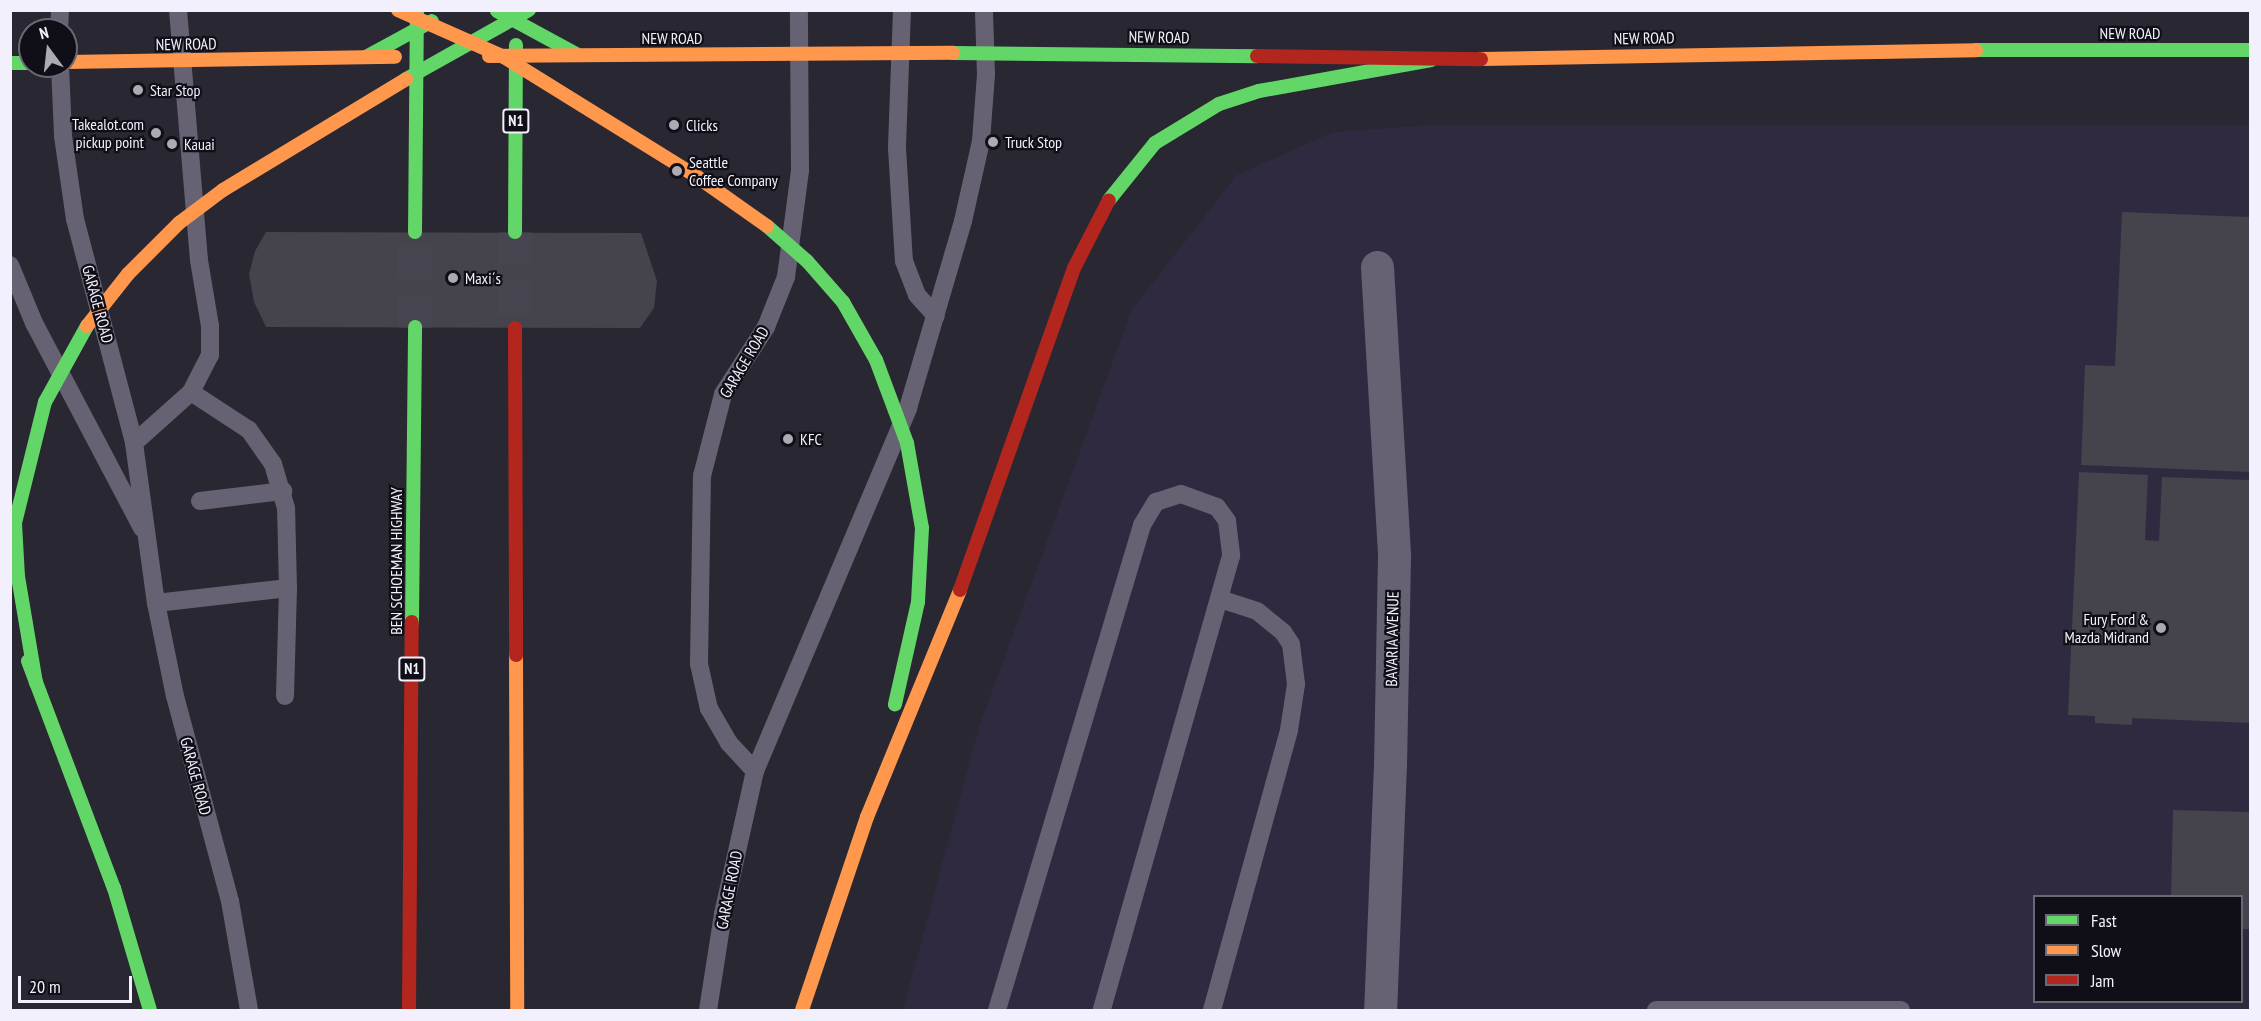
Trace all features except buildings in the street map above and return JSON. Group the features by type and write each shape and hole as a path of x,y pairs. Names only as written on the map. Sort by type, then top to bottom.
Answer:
{"main road":[{"path":"398,10 430,22 504,57 696,176 765,224 807,261 843,302 891,396 907,443 922,528 918,602 867,817"},
{"path":"416,232 417,10"},
{"path":"366,57 449,10"},
{"path":"495,10 514,14 578,55"},
{"path":"36,683 18,577 15,524 25,471 45,402 83,332 128,274 179,223 223,190 514,14 530,10"},
{"name":"N1","path":"514,14 515,232"},
{"name":"NEW ROAD","path":"78,62 1056,51 1431,60 1827,50 2250,50"},
{"path":"802,1011 867,817 964,581 1074,268 1100,211 1130,171 1155,143 1219,104 1260,91 1431,60"},
{"name":"BEN SCHOEMAN HIGHWAY","path":"409,1011 414,327"},
{"path":"515,328 517,1011"},
{"path":"10,615 114,888 150,1011"}],"street":[{"name":"BAVARIA AVENUE","path":"1377,267 1394,557 1390,764 1380,1011"}],"lane":[{"path":"134,444 191,392 210,355 210,326 198,248 178,10"},
{"name":"GARAGE ROAD","path":"755,771 729,743 709,709 699,664 702,477 723,394 766,327 786,277 800,170 799,10"},
{"path":"902,10 897,147 904,261 917,295 936,316"},
{"name":"GARAGE ROAD","path":"708,1011 723,914 755,771 908,408 936,316 981,141 984,10"},
{"name":"GARAGE ROAD","path":"61,78 63,136 75,219 134,444 156,603 175,696 230,901 249,1011"},
{"name":"GARAGE ROAD","path":"10,266 34,323 148,540"},
{"path":"191,392 249,430 262,446 283,491 288,588 285,696"},
{"path":"200,501 283,491"},
{"path":"997,1011 1142,525 1156,502 1180,494 1202,499 1218,507 1227,521 1231,556 1221,599 1102,1011"},
{"path":"156,603 288,588"},
{"path":"1212,1011 1289,730 1296,684 1291,644 1283,632 1257,611 1221,599"},
{"path":"1656,1011 1901,1011"}],"shaded area":[{"path":"1431,125 2250,125 2250,1010 903,1010 979,727 1132,309 1237,175 1333,132"}],"tunnel":[{"path":"415,232 415,327"},
{"path":"515,232 515,328"}],"traffic: fast":[{"path":"415,232 417,10"},
{"path":"406,79 529,10"},
{"path":"497,11 578,55"},
{"path":"366,57 432,21"},
{"path":"515,232 516,45"},
{"path":"1976,50 2250,50"},
{"path":"953,53 1257,56"},
{"path":"1109,200 1155,143 1219,104 1259,91 1431,60"},
{"path":"10,63 18,63"},
{"path":"767,226 807,261 843,302 876,360 907,443 922,528 918,602 895,704"},
{"path":"36,683 18,577 15,523 45,402 87,326"},
{"path":"412,622 415,327"},
{"path":"28,661 114,888 150,1010"}],"traffic: slow":[{"path":"398,10 504,57 696,176 767,226"},
{"path":"1481,59 1976,50"},
{"path":"489,56 953,53"},
{"path":"78,62 395,57"},
{"path":"87,326 128,274 179,223 223,190 406,79"},
{"path":"802,1010 867,817 960,590"},
{"path":"516,655 517,1010"}],"traffic: jam":[{"path":"1257,56 1481,59"},
{"path":"960,590 1074,268 1109,200"},
{"path":"515,328 516,655"},
{"path":"409,1010 412,622"}],"place":[{"name":"Star Stop","path":"138,90"},
{"name":"Clicks","path":"674,125"},
{"name":"Takealot.com pickup point","path":"156,133"},
{"name":"Truck Stop","path":"993,142"},
{"name":"Kauai","path":"172,144"},
{"name":"Seattle Coffee Company","path":"677,171"},
{"name":"Maxi´s","path":"453,278"},
{"name":"KFC","path":"788,439"},
{"name":"Fury Ford & Mazda Midrand","path":"2161,628"}]}
